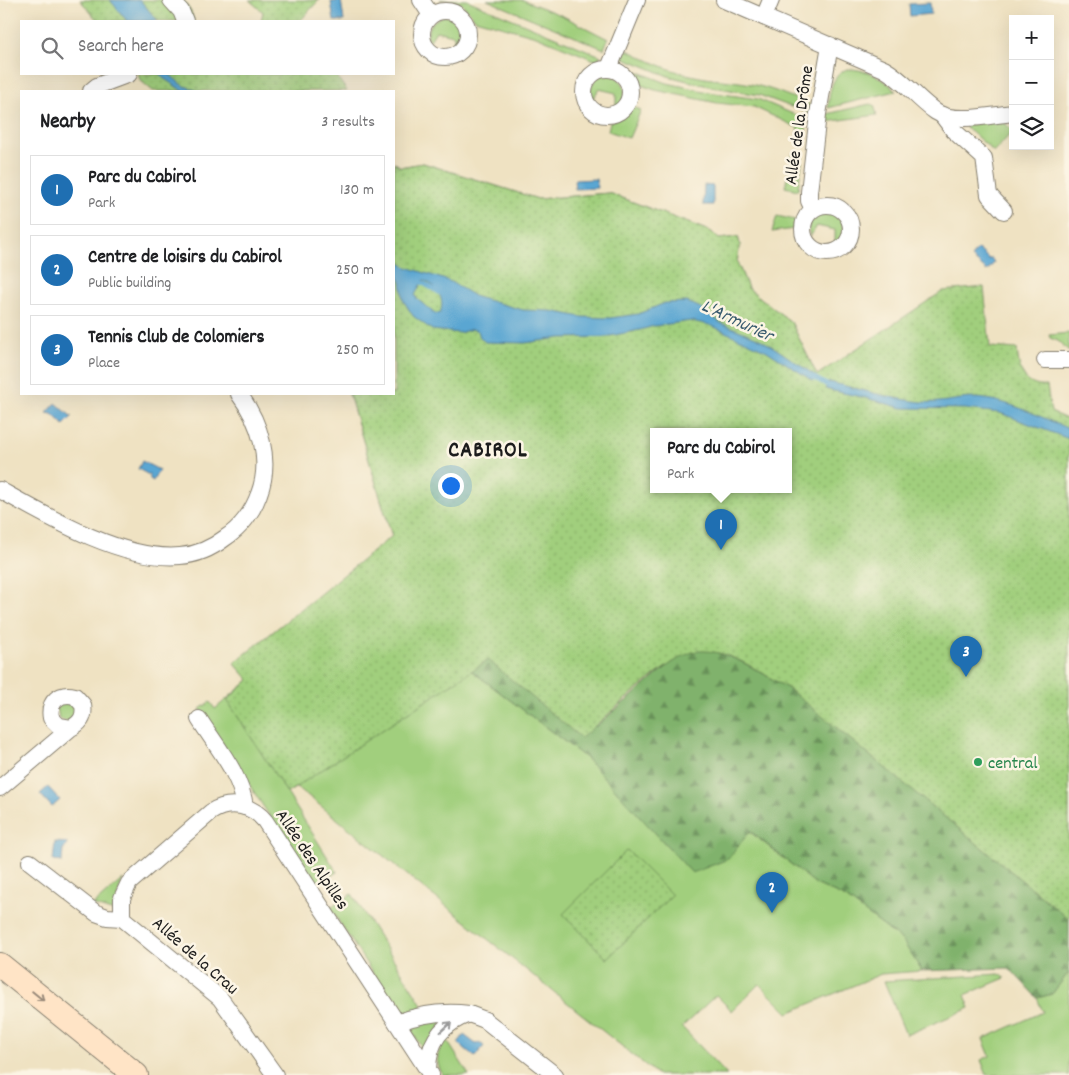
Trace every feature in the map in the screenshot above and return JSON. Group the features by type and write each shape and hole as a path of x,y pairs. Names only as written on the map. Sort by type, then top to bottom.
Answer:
{"street":[{"path":"171,0 181,11 184,20"},
{"path":"421,0 431,15"},
{"path":"609,68 637,0"},
{"name":"Allée de la Drôme","path":"724,0 891,72 932,109 942,115 954,130 984,158 989,195 1004,211"},
{"path":"764,17 771,0"},
{"name":"Allée de la Drôme","path":"813,209 809,201 809,192 820,98 830,45"},
{"path":"92,90 97,86 126,75"},
{"path":"942,115 962,118 1009,112"},
{"path":"1045,360 1069,360"},
{"path":"0,490 86,535 117,546 146,554 163,556 180,556 206,550 230,535 245,519 257,500 265,474 261,438 250,412 240,395"},
{"path":"122,918 122,898 129,883 216,809 231,806 245,807 238,781 199,719"},
{"path":"0,788 71,728"},
{"name":"Allée des Alpilles","path":"245,807 256,812 265,821 429,1073"},
{"name":"Allée de la Crau","path":"30,862 96,913 107,918 122,918 216,993 275,1075"},
{"path":"0,965 136,1075"},
{"path":"397,1023 417,1016 449,1012 469,1014 485,1020 538,1069 555,1075"},
{"name":"Allée des Alpilles","path":"429,1073 428,1059 433,1041 454,1020 469,1014"}],"green space":[{"path":"80,0 183,0 194,20 97,20"},
{"path":"249,0 319,0 301,20 261,20 263,12"},
{"path":"440,0 467,0 601,56 597,61 536,36 475,19 462,4"},
{"path":"487,0 523,0 563,16 608,39 604,49"},
{"path":"444,16 456,20 462,29 459,45 454,50 454,35 436,31 429,42 428,33 430,26"},
{"path":"624,48 658,65 685,74 751,84 778,92 809,104 808,113 759,95 708,86 668,76 622,57"},
{"path":"623,66 667,83 708,92 758,99 807,120 805,138 797,136 798,128 754,107 717,103 655,90 635,83 632,76"},
{"path":"847,69 868,72 886,82 896,91 828,108 830,91 834,81 841,72"},
{"path":"606,74 618,78 624,87 624,98 616,108 616,93 599,89 592,100 591,87 598,78"},
{"path":"138,75 336,75 346,90 152,90 140,80"},
{"path":"870,104 874,105 877,115 826,122 827,114"},
{"path":"633,107 641,110 629,138 608,131 610,122 623,117"},
{"path":"1002,120 1009,127 1009,135 994,152 966,127 967,125"},
{"path":"793,152 803,154 798,190 785,187"},
{"path":"395,163 400,167 423,163 538,199 609,193 712,232 719,239 738,237 740,244 737,262 748,288 791,322 817,375 943,291 984,287 990,347 1017,349 1019,363 1024,376 1032,384 1047,386 1051,412 1069,420 1069,919 789,689 734,658 710,651 698,651 687,654 673,662 639,688 581,738 488,660 287,793 227,700 249,680 234,663 392,536 349,395 395,395"},
{"path":"423,163 538,199 609,193 712,232 719,239 738,237 740,244 737,262 748,288 791,322 817,375 1069,420 792,488 792,428 650,428 650,451 595,727 670,664 690,652 702,650 728,656 767,676 789,689 1069,919 1069,972 1052,994 1037,998 1007,968 922,971 902,940 846,898 816,884 750,831 728,859 692,873 586,758 472,671 392,536 349,395 395,395 610,318 401,167"},
{"path":"824,211 837,215 843,224 843,234 835,245 835,230 817,226 810,237 809,224 816,215"},
{"path":"777,216 795,220 794,229 772,232"},
{"path":"1069,333 1069,351 1058,341 1050,338 1049,335"},
{"path":"472,671 586,758 630,805 728,859 749,831 816,884 846,898 902,940 922,971 881,974 788,1013 759,984 732,1011 716,995 682,1027 727,1075 658,1075 297,787 287,793 337,872 315,886 200,709 210,702 215,709 249,680"},
{"path":"72,702 78,712 70,722 59,719 57,707 60,703"},
{"path":"627,850 672,895 607,959 563,914"},
{"path":"123,879 113,910 93,905"},
{"path":"352,894 423,1006 407,1012 396,1009 330,908"},
{"path":"1069,972 1069,1075 987,1075 981,1060 990,1056 983,1039 1043,1012 1037,998 1052,994"},
{"path":"999,974 1005,978 965,995 970,1008 906,1035 884,981"},
{"path":"445,1019 424,1051 412,1032 415,1025"},
{"path":"446,1039 469,1075 443,1075 438,1065 438,1057 440,1048"}],"water":[{"path":"110,0 140,0 157,20 126,20"},
{"path":"341,0 344,20 334,20 331,2"},
{"path":"930,3 931,14 910,16 909,4"},
{"path":"160,75 170,75 182,85 195,90 181,90"},
{"path":"596,179 597,188 575,189 574,180"},
{"path":"704,185 713,186 713,205 703,205"},
{"path":"978,249 989,259 992,259 994,263 987,271 971,257"},
{"path":"395,258 404,266 449,281 476,297 523,310 551,311 582,317 610,318 638,314 665,303 687,302 699,307 721,323 758,338 816,376 813,381 767,351 710,325 691,321 654,326 605,337 560,338 525,343 485,342 480,337 478,331 472,329 459,333 432,330 413,316 403,300 401,282 395,271","holes":["423,280 432,285 439,293 442,303 440,313 435,314 417,299 415,295"]},
{"path":"829,382 910,401 936,402 975,398 987,399 1023,409 1069,429 1069,439 1000,413 965,409 902,408 825,389"},
{"path":"56,403 72,417 64,425 52,414 47,413"},
{"path":"142,461 159,470 153,481 149,475 138,469"},
{"path":"48,787 60,800 52,807 40,794"},
{"path":"55,842 67,843 63,849 62,862 53,861"},
{"path":"464,1035 476,1044 479,1042 484,1046 475,1057 458,1043"}],"waterway":[{"name":"L'Armurier","path":"416,279 442,294"},
{"name":"L'Armurier","path":"811,376 827,385 833,386"}],"place":[{"name":"Parc du Cabirol","path":"721,550"},
{"name":"Tennis Club de Colomiers","path":"966,677"},
{"name":"central","path":"978,762"},
{"name":"Centre de loisirs du Cabirol","path":"772,913"}],"district":[{"name":"CABIROL","path":"488,448"}]}
